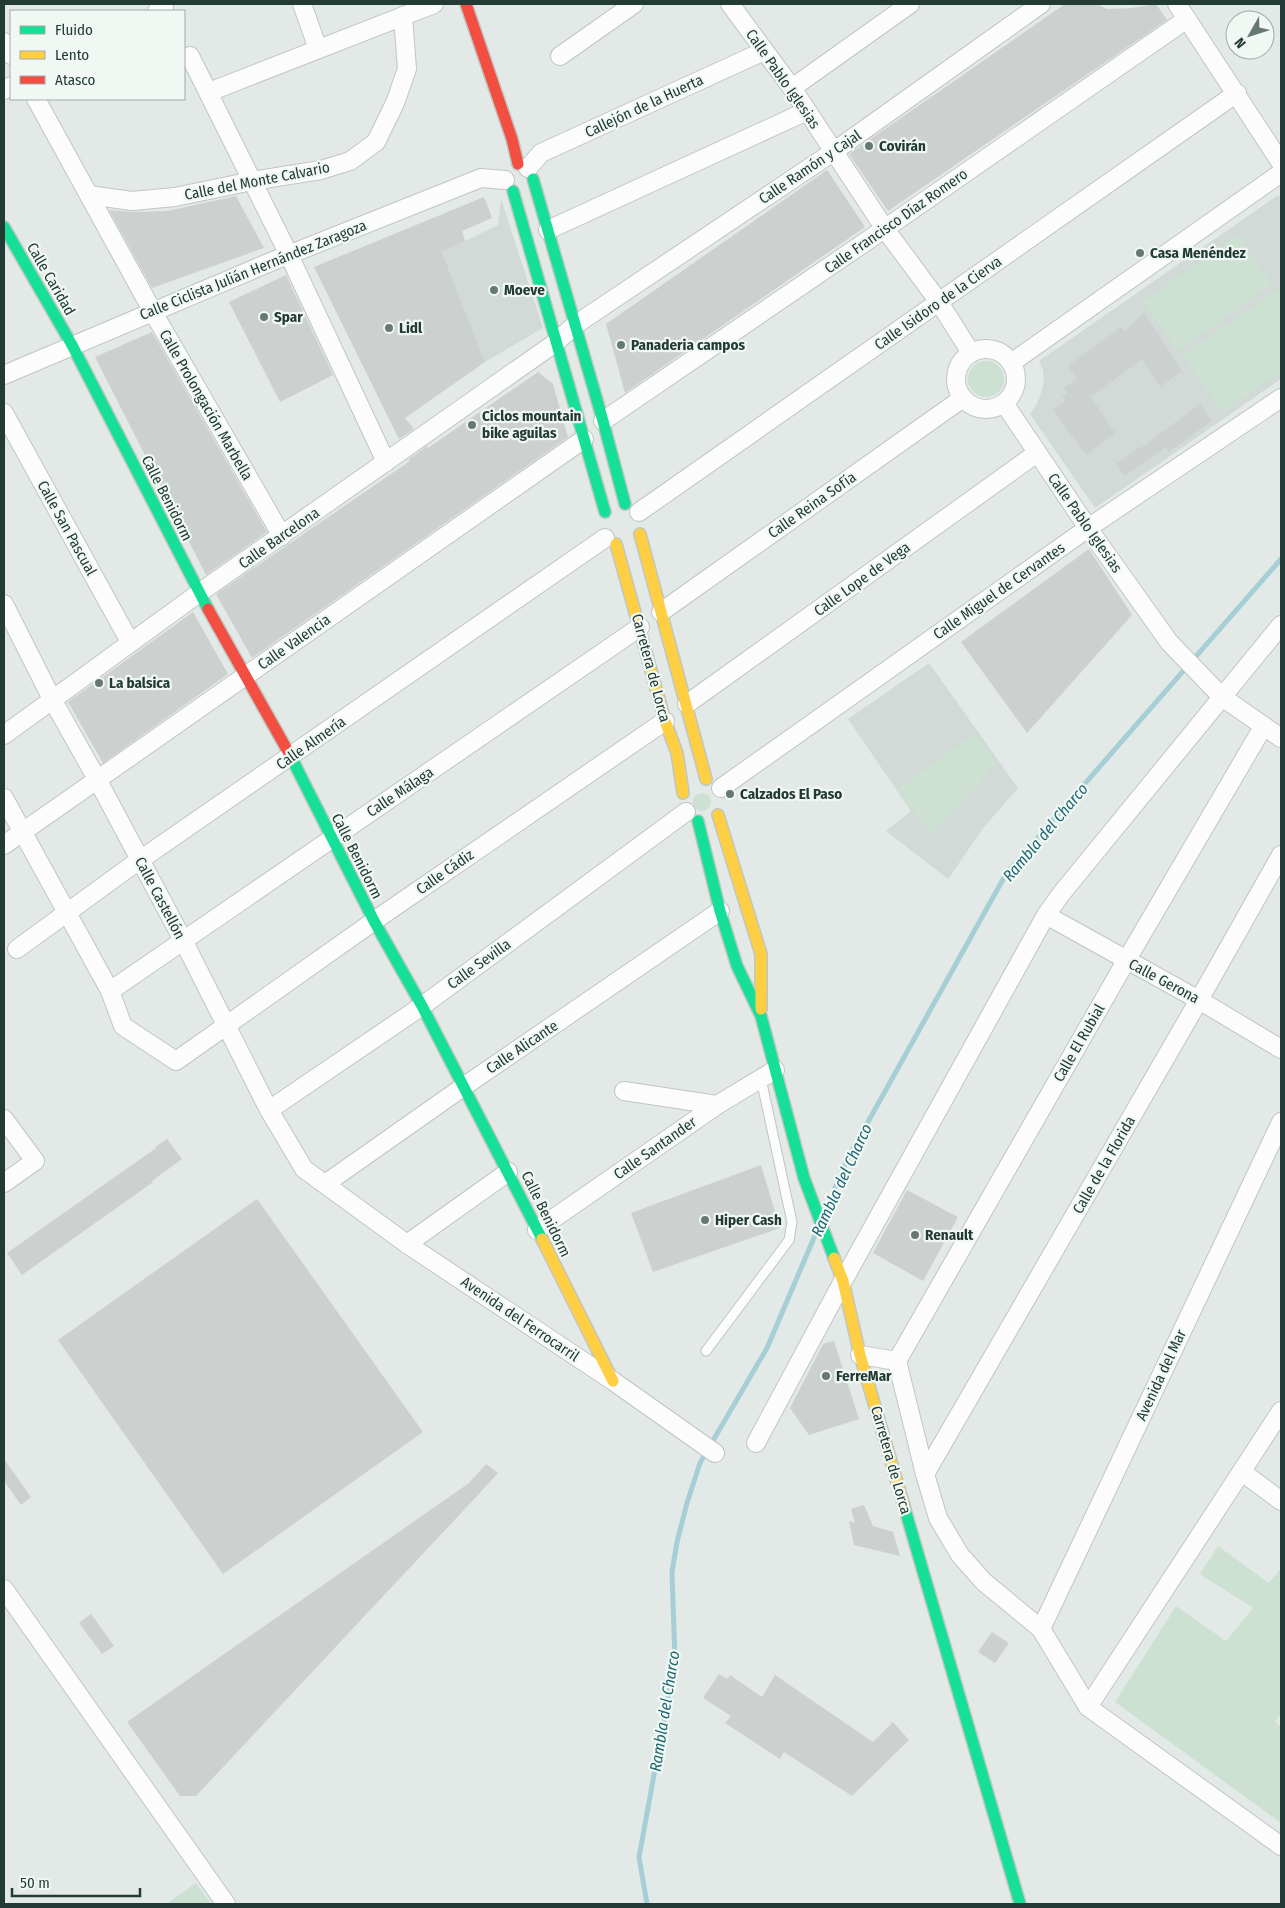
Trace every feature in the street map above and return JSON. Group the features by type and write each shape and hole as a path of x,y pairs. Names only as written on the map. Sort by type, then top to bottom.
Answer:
{"main road":[{"name":"Carretera de Lorca","path":"466,4 512,139 526,170 548,230 603,421 632,508 643,524 640,534 686,704 719,792"},
{"path":"512,166 526,170 528,189 522,192 509,186 508,170 512,166"},
{"name":"Carretera de Lorca","path":"509,186 584,439 606,529 640,627 665,721 677,753 683,793"},
{"name":"Calle Caridad","path":"4,227 72,345"},
{"name":"Calle Benidorm","path":"72,345 199,593 290,757 374,922 422,1006 613,1381"},
{"path":"632,508 613,505 606,529 628,544 634,542 640,534"},
{"path":"697,779 719,792 718,815 709,820 692,817 682,802 683,793 690,783 697,779"},
{"name":"Carretera de Lorca","path":"718,815 761,954 761,1016 768,1074 840,1275 860,1355 1020,1904"},
{"name":"Carretera de Lorca","path":"692,817 737,966 761,1016"}],"street":[{"path":"302,4 318,49"},
{"path":"209,92 434,4"},
{"path":"560,56 634,4"},
{"name":"Calle Pablo Iglesias","path":"730,4 792,88 885,229 939,302 971,352"},
{"path":"792,88 910,4"},
{"name":"Calle Ramón y Cajal","path":"575,325 833,152 1041,4"},
{"path":"1177,4 1281,163"},
{"name":"Calle del Monte Calvario","path":"89,195 132,201 175,197 252,181 321,170 350,161 376,142 395,103 407,70 403,16"},
{"name":"Calle Francisco Díaz Romero","path":"603,421 885,229 1187,19"},
{"path":"4,42 10,53"},
{"name":"Callejón de la Huerta","path":"526,170 541,153 764,51"},
{"path":"190,56 289,254 386,462"},
{"name":"Calle Isidoro de la Cierva","path":"632,508 939,302 1236,93"},
{"name":"Calle Prolongación Marbella","path":"37,100 153,312 282,536"},
{"path":"548,230 807,111"},
{"path":"1011,362 1281,173"},
{"name":"Calle Ciclista Julián Hernández Zaragoza","path":"4,375 289,254 481,178 509,186"},
{"path":"555,343 575,325"},
{"name":"Calle Barcelona","path":"4,734 199,593 555,343"},
{"path":"991,349 1001,353 1011,362 1015,374 1015,384 1012,394 1004,403 996,407 983,408 971,405 963,398 958,389 956,374 961,362 971,352 991,349"},
{"name":"Calle Reina Sofía","path":"660,612 963,398"},
{"name":"Calle Miguel de Cervantes","path":"719,792 1088,528 1281,398"},
{"name":"Calle Pablo Iglesias","path":"1004,403 1088,528 1170,642 1218,693 1281,738"},
{"name":"Calle San Pascual","path":"4,413 130,642"},
{"name":"Calle Valencia","path":"4,845 584,439"},
{"name":"Calle Lope de Vega","path":"686,704 1037,453"},
{"name":"Calle Almería","path":"17,949 140,860 290,757 606,529"},
{"name":"Calle Castellón","path":"4,604 52,699 184,942 269,1110 304,1168 324,1184"},
{"path":"756,1443 840,1275 1046,915 1218,693 1281,625"},
{"name":"Calle Málaga","path":"110,991 184,942 640,627"},
{"name":"Calle Cádiz","path":"110,991 123,1026 176,1061 226,1024 665,721"},
{"name":"Calle El Rubial","path":"897,1361 1126,961 1264,727"},
{"path":"4,798 110,991"},
{"name":"Calle Sevilla","path":"269,1110 422,1006 692,817"},
{"name":"Calle de la Florida","path":"924,1474 1200,1000 1281,856"},
{"name":"Calle Alicante","path":"324,1184 720,911"},
{"name":"Calle Gerona","path":"1046,915 1126,961 1200,1000 1281,1049"},
{"name":"Calle Santander","path":"537,1230 717,1105 768,1074"},
{"path":"624,1091 717,1105"},
{"path":"4,1119 35,1162 4,1183"},
{"name":"Avenida del Mar","path":"1041,1629 1281,1122"},
{"path":"407,1244 508,1172"},
{"name":"Avenida del Ferrocarril","path":"324,1184 407,1244 613,1381 715,1454"},
{"path":"860,1355 897,1361 924,1474 938,1518 960,1555 984,1582 1041,1629 1088,1707 1281,1846"},
{"path":"1088,1707 1281,1411"},
{"path":"1242,1472 1281,1501"},
{"path":"4,1589 226,1904"}],"lane":[{"path":"706,1351 789,1240 792,1222 768,1074"}],"shaded area":[{"path":"1278,195 1281,199 1281,379 1095,508 1030,414 1040,396 1044,382 1043,370 1039,361"},
{"name":"Moeve","path":"501,199 543,328 485,362 442,252 498,225"},
{"path":"929,663 1018,788 984,827 948,879 886,831 911,811 848,719"}],"green space":[{"path":"1238,235 1272,284 1178,351 1143,302"},
{"path":"1279,289 1281,293 1281,372 1222,412 1183,355"},
{"path":"986,361 998,367 1004,379 998,391 986,397 974,391 968,379 974,367"},
{"path":"975,733 997,763 932,835 897,790"},
{"path":"702,793 710,798 711,802 706,810 702,811 694,806 693,802 698,794"},
{"path":"1218,1546 1269,1583 1281,1568 1281,1713 1275,1722 1281,1727 1281,1823 1115,1702 1176,1606 1226,1641 1253,1608 1200,1574"},
{"path":"196,1883 211,1904 166,1904"}],"building":[{"path":"1065,4 1097,4 1107,9 1132,8 1156,4 1167,20 888,211 849,154"},
{"path":"827,170 865,227 625,393 606,324"},
{"path":"236,196 264,248 152,288 109,210 133,212 167,211"},
{"path":"484,197 492,218 462,231 465,241 442,252 485,362 405,418 414,429 399,439 314,267"},
{"path":"286,275 333,375 280,402 229,302"},
{"path":"1144,312 1182,371 1160,387 1142,359 1091,397 1115,433 1086,455 1053,410 1066,401 1062,396 1067,393 1064,388 1077,379 1068,366 1121,327 1125,332"},
{"path":"152,332 267,532 206,575 95,357"},
{"path":"538,372 553,384 568,437 252,658 216,594 410,461 409,459 427,446 428,448"},
{"path":"1200,404 1212,421 1169,452 1166,447 1125,476 1116,464 1141,448"},
{"path":"1089,549 1132,615 1027,733 961,642"},
{"path":"193,612 228,674 103,763 68,702"},
{"path":"167,1139 182,1159 153,1182 22,1275 7,1253"},
{"name":"Hiper Cash","path":"761,1165 780,1228 653,1272 631,1213"},
{"name":"Renault","path":"907,1190 958,1217 923,1281 873,1253"},
{"path":"257,1199 423,1432 223,1574 58,1340"},
{"name":"FerreMar","path":"834,1341 859,1419 809,1435 790,1408 823,1344"},
{"path":"4,1459 31,1497 21,1505 4,1481"},
{"path":"486,1464 498,1473 477,1496 196,1796 180,1796 127,1722 469,1483"},
{"path":"864,1505 873,1526 893,1532 900,1556 854,1545 849,1521 855,1523 851,1509"},
{"path":"91,1614 114,1646 102,1654 79,1623"},
{"path":"992,1632 1009,1643 995,1663 978,1652"},
{"path":"719,1674 727,1679 730,1675 762,1697 775,1675 873,1742 893,1722 909,1740 852,1796 784,1752 780,1759 725,1723 731,1716 703,1698"}],"waterway":[{"name":"Rambla del Charco","path":"825,1211 849,1156 1006,874 1281,559"},
{"name":"Rambla del Charco","path":"647,1904 639,1857 675,1660 672,1572 677,1542 700,1463 767,1348 816,1233"}],"traffic: fast":[{"path":"533,179 625,504"},
{"path":"513,191 605,512"},
{"path":"4,227 72,345 208,609"},
{"path":"290,755 374,921 422,1006 542,1239"},
{"path":"698,821 720,911 737,966 761,1016 804,1178 834,1258"},
{"path":"904,1506 1020,1904"}],"traffic: slow":[{"path":"640,534 706,779"},
{"path":"616,544 665,721 677,753 683,793"},
{"path":"718,815 761,954 761,1009"},
{"path":"542,1239 613,1381"},
{"path":"834,1258 843,1281 860,1355 904,1506"}],"traffic: jam":[{"path":"466,4 512,139 518,164"},
{"path":"208,609 290,755"}],"place":[{"name":"Covirán","path":"869,146"},
{"name":"Casa Menéndez","path":"1140,253"},
{"name":"Moeve","path":"494,290"},
{"name":"Spar","path":"264,317"},
{"name":"Lidl","path":"389,328"},
{"name":"Panaderia campos","path":"621,345"},
{"name":"Ciclos mountain bike aguilas","path":"472,425"},
{"name":"La balsica","path":"99,683"},
{"name":"Calzados El Paso","path":"730,794"},
{"name":"Hiper Cash","path":"705,1220"},
{"name":"Renault","path":"915,1235"},
{"name":"FerreMar","path":"826,1376"}]}
